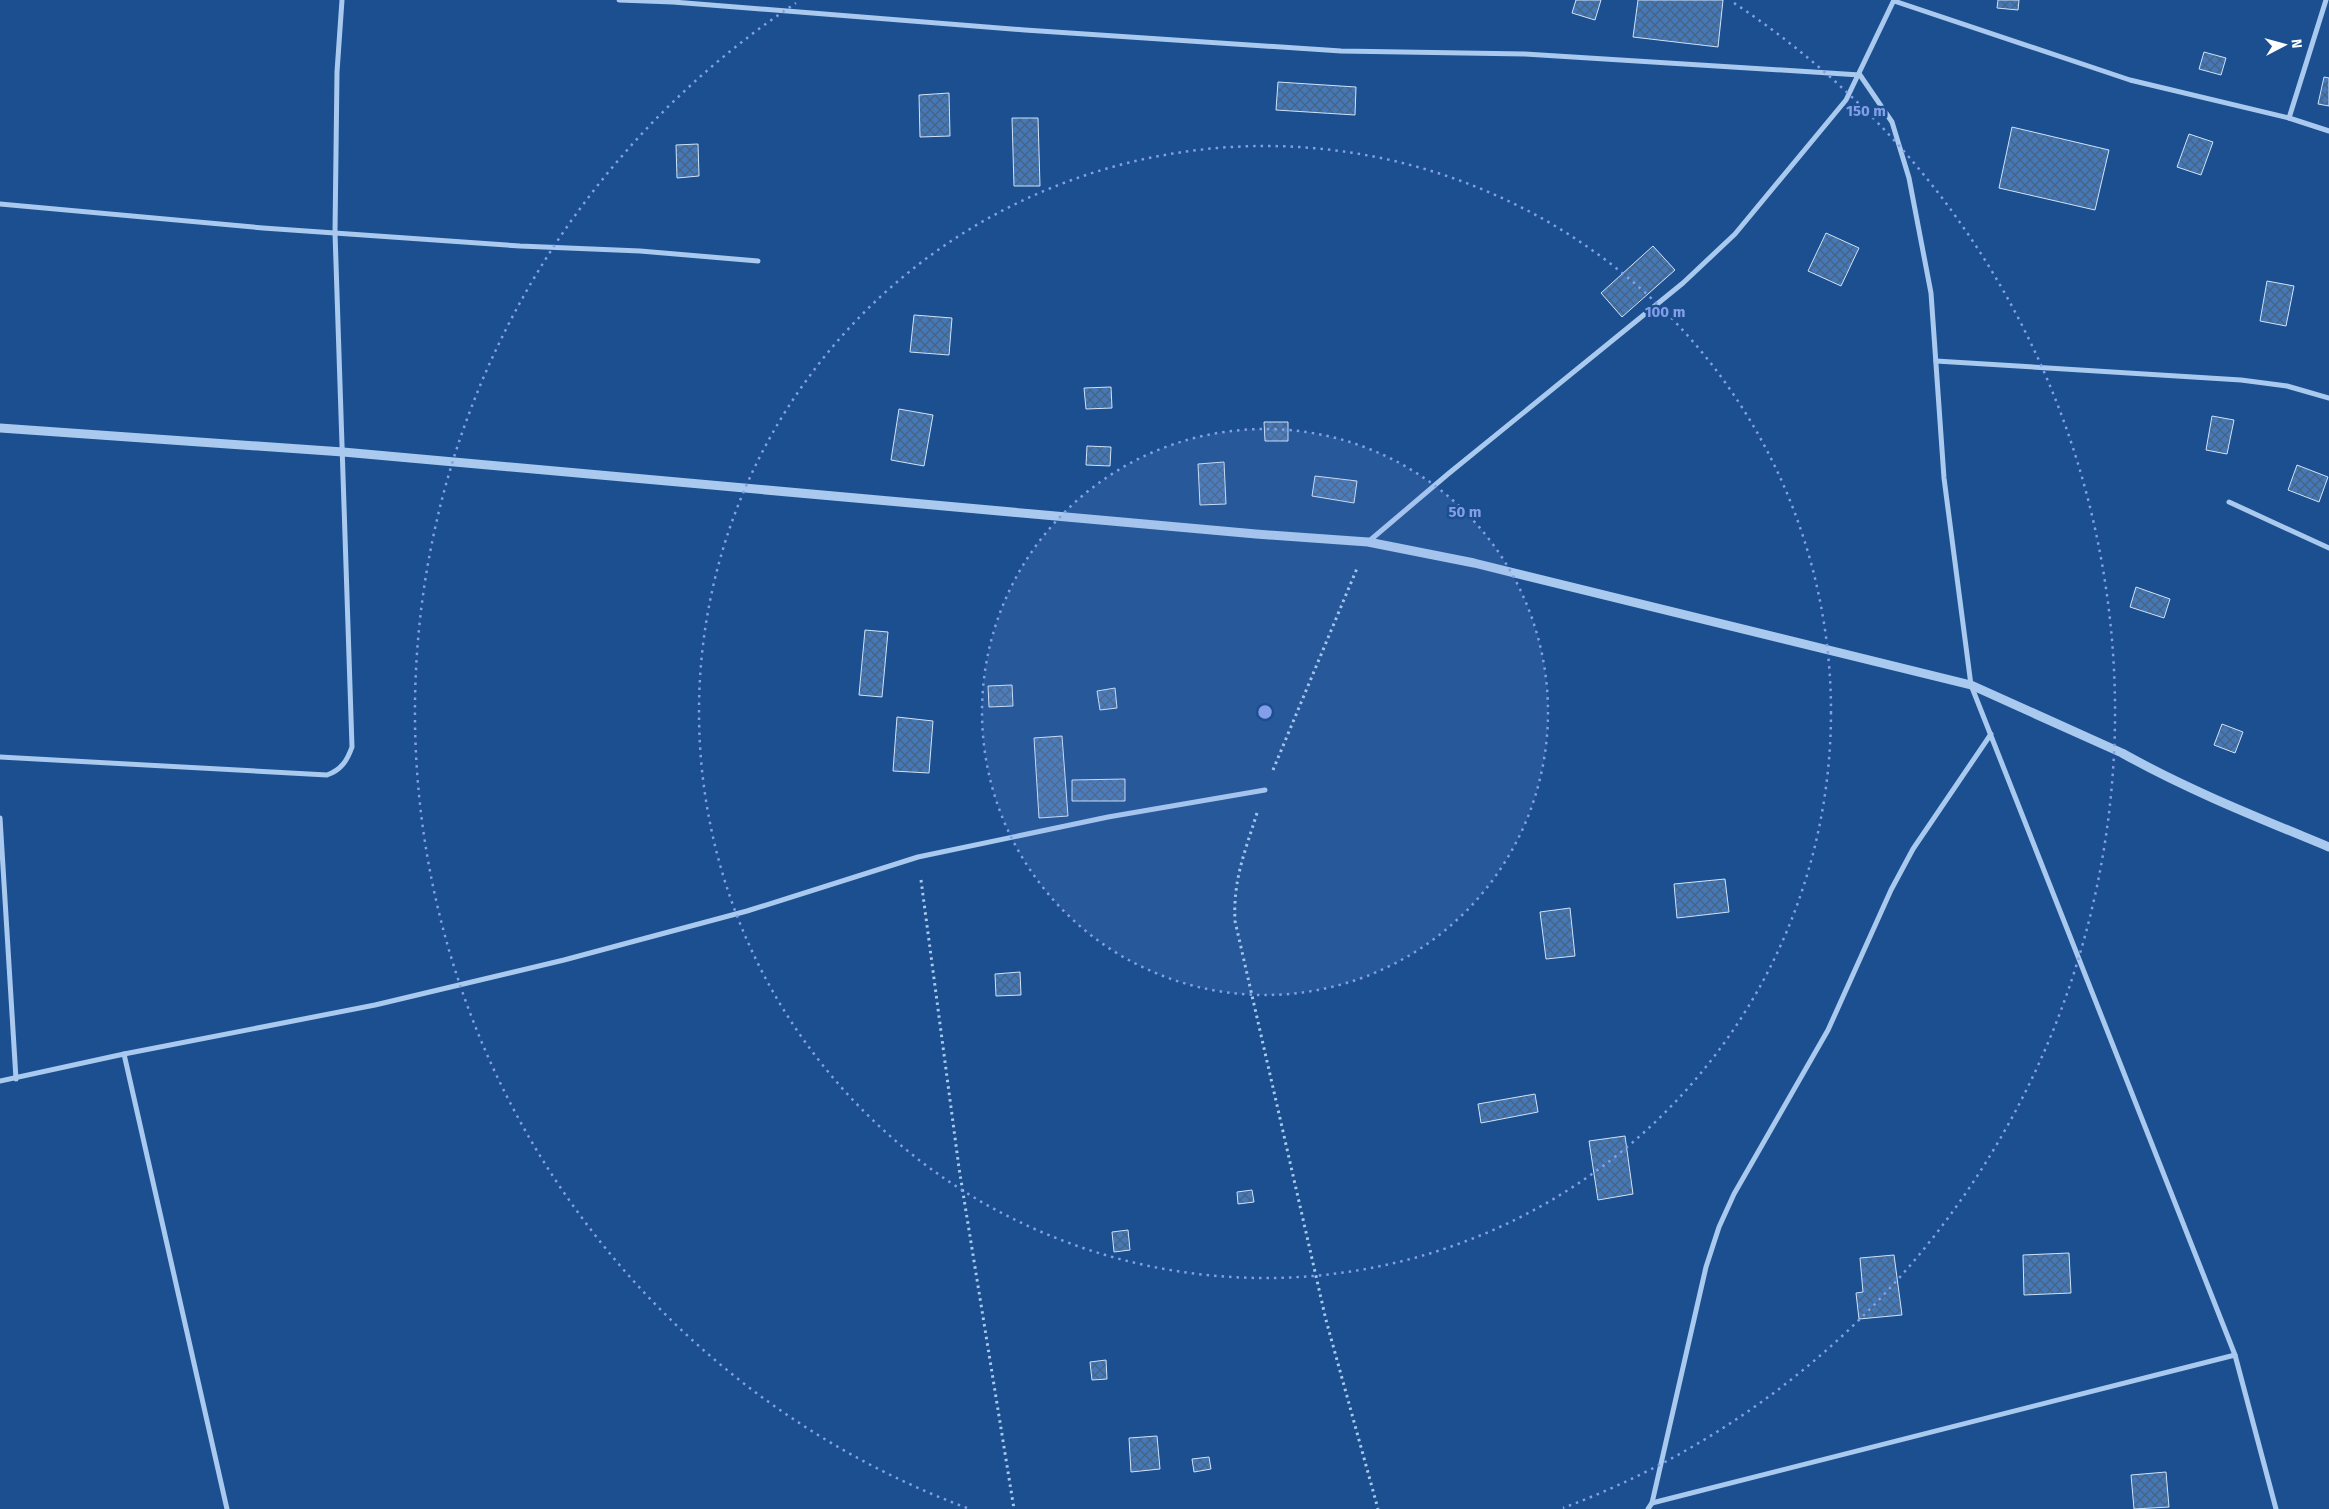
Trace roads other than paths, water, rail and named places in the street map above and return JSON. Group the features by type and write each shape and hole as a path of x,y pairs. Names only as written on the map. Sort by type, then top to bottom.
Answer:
{"street":[{"path":"0,757 327,775 337,771 347,759 352,747 335,233 337,72 342,0"},
{"path":"619,0 673,2 1025,30 1341,51 1525,54 1860,75"},
{"path":"1368,542 1463,462 1683,284 1735,234 1846,100 1860,75 1894,0 2130,80 2289,118 2329,131"},
{"path":"2289,118 2326,0"},
{"path":"1860,75 1892,122 1909,178 1931,293 1944,478 1972,685 2235,1355 2276,1509"},
{"path":"0,204 335,233 520,246 640,251 758,261"},
{"path":"1936,360 2241,380 2287,386 2329,398"},
{"path":"0,428 343,452 1256,534 1368,542 1484,566 1972,685 2122,753 2236,808 2329,847"},
{"path":"2229,502 2329,548"},
{"path":"1648,1509 1652,1503 1706,1267 1719,1227 1734,1194 1828,1030 1891,890 1913,849 1990,734"},
{"path":"0,1081 124,1054 374,1006 564,960 747,911 918,857 1108,816 1265,790"},
{"path":"0,818 16,1079"},
{"path":"124,1054 227,1509"},
{"path":"1652,1503 2235,1355"}]}
